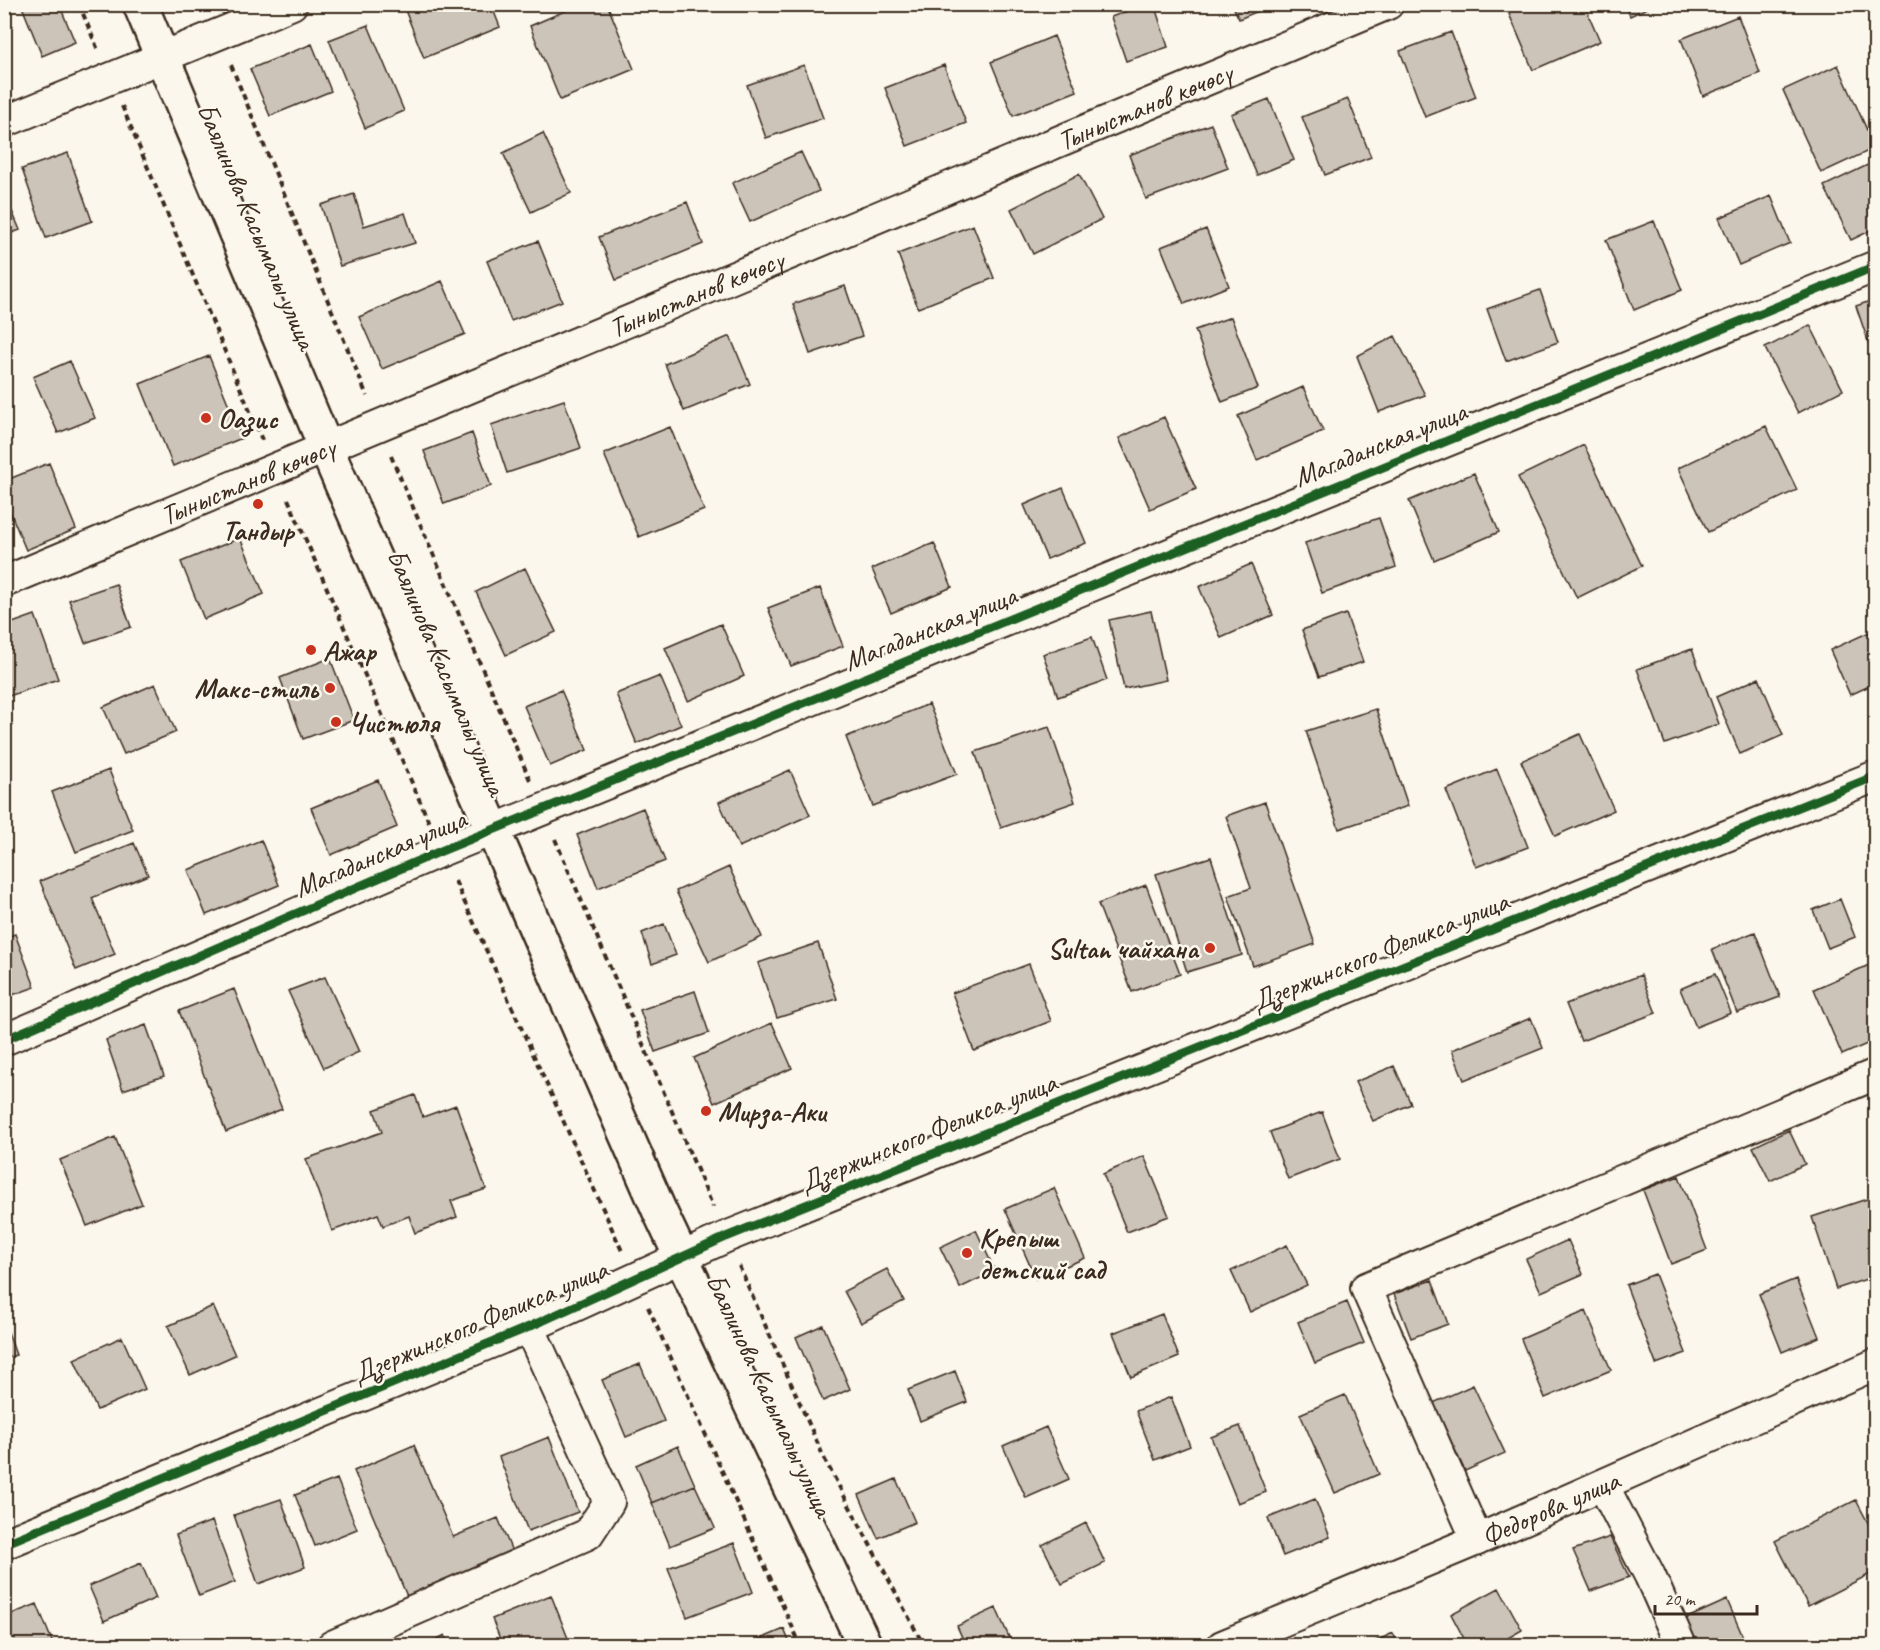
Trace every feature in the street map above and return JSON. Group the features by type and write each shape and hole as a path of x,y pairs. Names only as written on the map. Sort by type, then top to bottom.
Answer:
{"main road":[{"name":"Баялинова Касымалы улица","path":"140,4 326,448 491,830 680,1258 864,1646"}],"street":[{"path":"4,122 292,4"},
{"name":"Тыныстанов көчөсү","path":"4,582 1388,4"},
{"name":"Магаданская улица","path":"4,1040 491,830 1875,266"},
{"name":"Дзержинского Феликса улица","path":"4,1544 529,1327 737,1233 1875,776"},
{"path":"1477,1540 1366,1288 1875,1074"},
{"name":"Дзержинского Феликса улица","path":"332,1646 588,1534 609,1502 529,1327"},
{"name":"Федорова улица","path":"1222,1646 1477,1540 1875,1364"},
{"path":"1603,1485 1650,1576 1681,1646"}],"building":[{"path":"21,4 59,4 75,42 42,56"},
{"path":"417,4 491,4 500,27 424,58 405,10"},
{"path":"581,4 607,4 634,69 560,100 530,26"},
{"path":"1147,4 1154,4 1168,47 1126,61 1111,17"},
{"path":"1232,4 1275,4 1239,19"},
{"path":"1517,4 1584,4 1600,41 1533,70 1507,9"},
{"path":"1625,4 1656,4 1630,16"},
{"path":"1738,16 1760,73 1703,96 1681,39"},
{"path":"368,25 404,111 365,128 329,40"},
{"path":"1451,32 1476,97 1425,117 1400,51"},
{"path":"1054,36 1077,91 1013,116 991,62"},
{"path":"312,44 331,91 270,116 250,69"},
{"path":"804,65 823,118 766,138 747,85"},
{"path":"944,65 966,123 907,146 885,88"},
{"path":"1838,65 1875,148 1821,173 1783,90"},
{"path":"1269,99 1294,160 1257,175 1231,114"},
{"path":"1348,99 1371,157 1325,175 1302,117"},
{"path":"1211,124 1228,168 1146,199 1129,155"},
{"path":"543,133 571,193 531,212 503,153"},
{"path":"801,152 819,191 750,222 732,183"},
{"path":"68,153 92,221 46,238 22,169"},
{"path":"1876,161 1876,228 1851,240 1824,186"},
{"path":"1079,174 1102,219 1033,254 1011,209"},
{"path":"4,192 20,230 4,236"},
{"path":"354,194 364,226 405,213 415,243 340,266 321,205"},
{"path":"1771,196 1790,243 1739,265 1719,218"},
{"path":"687,202 703,244 616,280 599,237"},
{"path":"1654,221 1682,290 1634,310 1606,240"},
{"path":"973,225 994,278 918,308 898,254"},
{"path":"1206,229 1229,286 1184,304 1161,247"},
{"path":"538,241 562,301 511,321 487,261"},
{"path":"442,281 465,334 382,369 359,317"},
{"path":"845,286 862,336 810,354 793,304"},
{"path":"1540,290 1558,342 1506,361 1487,309"},
{"path":"1876,299 1876,358 1874,359 1856,306"},
{"path":"1231,317 1258,388 1222,402 1195,330"},
{"path":"1810,325 1843,390 1798,413 1765,348"},
{"path":"730,336 750,384 684,411 665,364"},
{"path":"1395,336 1425,395 1379,412 1357,356"},
{"path":"209,356 242,438 173,466 140,384"},
{"path":"70,361 95,418 58,433 33,377"},
{"path":"1303,387 1323,431 1257,460 1238,416"},
{"path":"564,400 581,448 507,473 491,425"},
{"path":"1164,417 1196,489 1150,509 1119,438"},
{"path":"1766,426 1797,490 1708,532 1678,468"},
{"path":"670,427 704,510 639,537 604,454"},
{"path":"472,433 491,486 444,504 424,451"},
{"path":"1584,445 1642,566 1577,598 1518,477"},
{"path":"49,463 76,529 26,550 4,497 4,481"},
{"path":"1474,473 1499,532 1434,560 1409,501"},
{"path":"1063,488 1086,543 1047,559 1024,505"},
{"path":"1379,518 1396,567 1322,593 1305,543"},
{"path":"240,538 264,594 204,619 181,562"},
{"path":"934,543 952,587 891,613 872,569"},
{"path":"1251,564 1273,615 1221,638 1199,587"},
{"path":"525,568 556,632 506,655 476,592"},
{"path":"116,584 131,627 85,643 69,600"},
{"path":"820,588 843,646 791,666 768,608"},
{"path":"1151,611 1166,680 1124,689 1109,620"},
{"path":"1346,614 1363,662 1319,677 1302,630"},
{"path":"35,615 58,679 6,697 4,692 4,626"},
{"path":"721,624 744,676 688,701 665,648"},
{"path":"1876,629 1876,683 1850,695 1830,650"},
{"path":"1092,637 1107,680 1058,697 1043,654"},
{"path":"1692,649 1719,724 1665,744 1637,669"},
{"path":"330,658 354,720 303,739 280,678"},
{"path":"660,676 681,725 637,744 616,694"},
{"path":"1759,678 1783,735 1740,754 1716,697"},
{"path":"155,684 176,732 124,754 103,707"},
{"path":"561,690 587,750 550,766 524,706"},
{"path":"929,704 957,774 873,806 846,737"},
{"path":"1376,709 1408,806 1339,829 1306,731"},
{"path":"1049,727 1075,802 1001,828 975,752"},
{"path":"1580,734 1614,810 1555,836 1521,761"},
{"path":"1497,769 1528,847 1476,867 1446,790"},
{"path":"109,770 133,830 76,852 52,792"},
{"path":"790,770 810,815 739,847 719,802"},
{"path":"378,780 397,827 331,855 311,808"},
{"path":"1265,802 1315,944 1253,966 1228,896 1251,888 1226,816"},
{"path":"643,808 665,861 598,888 577,835"},
{"path":"261,840 279,885 206,915 188,870"},
{"path":"134,843 148,875 92,898 115,954 76,970 40,881"},
{"path":"1211,857 1242,955 1187,972 1156,874"},
{"path":"729,867 762,937 709,962 676,891"},
{"path":"1146,885 1180,974 1132,992 1098,904"},
{"path":"1840,899 1855,937 1828,948 1813,910"},
{"path":"664,924 676,955 652,964 642,933"},
{"path":"1755,932 1780,997 1737,1013 1712,949"},
{"path":"15,934 35,987 4,998 4,938"},
{"path":"818,943 837,999 777,1018 758,963"},
{"path":"1876,962 1876,1040 1842,1055 1814,989"},
{"path":"1029,964 1051,1021 974,1051 952,993"},
{"path":"1715,974 1731,1013 1696,1027 1680,989"},
{"path":"1641,975 1656,1013 1581,1041 1566,1004"},
{"path":"325,977 359,1052 324,1068 288,991"},
{"path":"234,989 282,1109 226,1132 179,1011"},
{"path":"695,991 709,1033 655,1052 640,1010"},
{"path":"1531,1018 1543,1048 1464,1080 1452,1050"},
{"path":"772,1023 792,1068 714,1103 694,1058"},
{"path":"146,1025 164,1076 123,1090 106,1040"},
{"path":"1394,1066 1411,1104 1373,1121 1355,1082"},
{"path":"415,1095 423,1117 456,1105 486,1189 451,1201 457,1217 415,1233 409,1216 383,1226 378,1214 332,1231 306,1159 382,1132 374,1110"},
{"path":"1322,1112 1340,1159 1288,1179 1270,1132"},
{"path":"1789,1130 1805,1164 1770,1181 1753,1147"},
{"path":"115,1137 142,1204 87,1226 60,1160"},
{"path":"1144,1156 1169,1216 1127,1232 1103,1174"},
{"path":"1679,1176 1707,1250 1671,1264 1643,1190"},
{"path":"1054,1188 1085,1258 1036,1279 1005,1209"},
{"path":"1870,1198 1876,1215 1876,1276 1836,1289 1812,1217"},
{"path":"976,1230 995,1271 960,1288 940,1247"},
{"path":"1568,1240 1583,1274 1541,1292 1526,1259"},
{"path":"1287,1245 1307,1285 1250,1312 1231,1271"},
{"path":"887,1269 904,1301 861,1323 844,1291"},
{"path":"1655,1274 1686,1353 1656,1364 1626,1285"},
{"path":"1796,1279 1819,1337 1782,1352 1759,1294"},
{"path":"1432,1280 1448,1324 1411,1338 1394,1294"},
{"path":"1347,1302 1364,1343 1315,1363 1298,1322"},
{"path":"213,1306 235,1355 190,1375 168,1326"},
{"path":"1586,1311 1611,1370 1545,1398 1521,1339"},
{"path":"1162,1314 1179,1357 1131,1377 1113,1333"},
{"path":"4,1321 16,1355 4,1359"},
{"path":"823,1325 850,1389 823,1401 796,1337"},
{"path":"122,1337 145,1389 97,1410 74,1359"},
{"path":"640,1364 664,1421 626,1437 602,1380"},
{"path":"955,1371 967,1402 920,1421 908,1390"},
{"path":"1473,1385 1505,1453 1465,1471 1433,1403"},
{"path":"1345,1395 1379,1474 1335,1493 1300,1414"},
{"path":"1171,1397 1190,1446 1155,1460 1136,1411"},
{"path":"1240,1426 1266,1492 1238,1503 1211,1437"},
{"path":"1046,1427 1069,1479 1026,1498 1003,1446"},
{"path":"549,1437 578,1512 528,1531 499,1457"},
{"path":"414,1445 453,1537 498,1518 514,1556 409,1601 354,1471"},
{"path":"678,1446 695,1485 652,1503 636,1465"},
{"path":"337,1479 357,1529 315,1546 295,1495"},
{"path":"896,1479 915,1522 878,1538 859,1495"},
{"path":"695,1485 715,1528 670,1546 652,1503"},
{"path":"281,1499 305,1567 258,1584 234,1515"},
{"path":"1315,1499 1330,1537 1283,1556 1268,1518"},
{"path":"1856,1500 1876,1538 1876,1571 1808,1606 1775,1541"},
{"path":"212,1521 235,1582 199,1596 176,1535"},
{"path":"1086,1523 1105,1563 1062,1584 1042,1545"},
{"path":"1610,1537 1629,1577 1591,1591 1573,1550"},
{"path":"734,1543 753,1592 687,1617 668,1568"},
{"path":"141,1563 156,1598 104,1621 89,1586"},
{"path":"1499,1588 1522,1630 1494,1646 1468,1646 1451,1614"},
{"path":"551,1595 571,1646 503,1646 492,1619"},
{"path":"1727,1600 1747,1646 1697,1646 1685,1619"},
{"path":"37,1604 54,1646 4,1646 4,1617"},
{"path":"996,1608 1013,1646 966,1646 957,1626"},
{"path":"784,1629 791,1646 744,1646"},
{"path":"1393,1633 1399,1646 1365,1646"},
{"path":"445,1635 450,1646 423,1646"}],"cycle path":[{"path":"4,1040 441,851 1876,266"},
{"path":"4,1544 529,1327 726,1237 1876,776"}],"place":[{"name":"Оазис","path":"206,418"},
{"name":"Тандыр","path":"258,504"},
{"name":"Ажар","path":"311,650"},
{"name":"Макс-стиль","path":"330,688"},
{"name":"Чистюля","path":"336,722"},
{"name":"Sultan чайхана","path":"1210,948"},
{"name":"Мирза-Аки","path":"706,1111"},
{"name":"Крепыш детский сад","path":"967,1253"}]}
